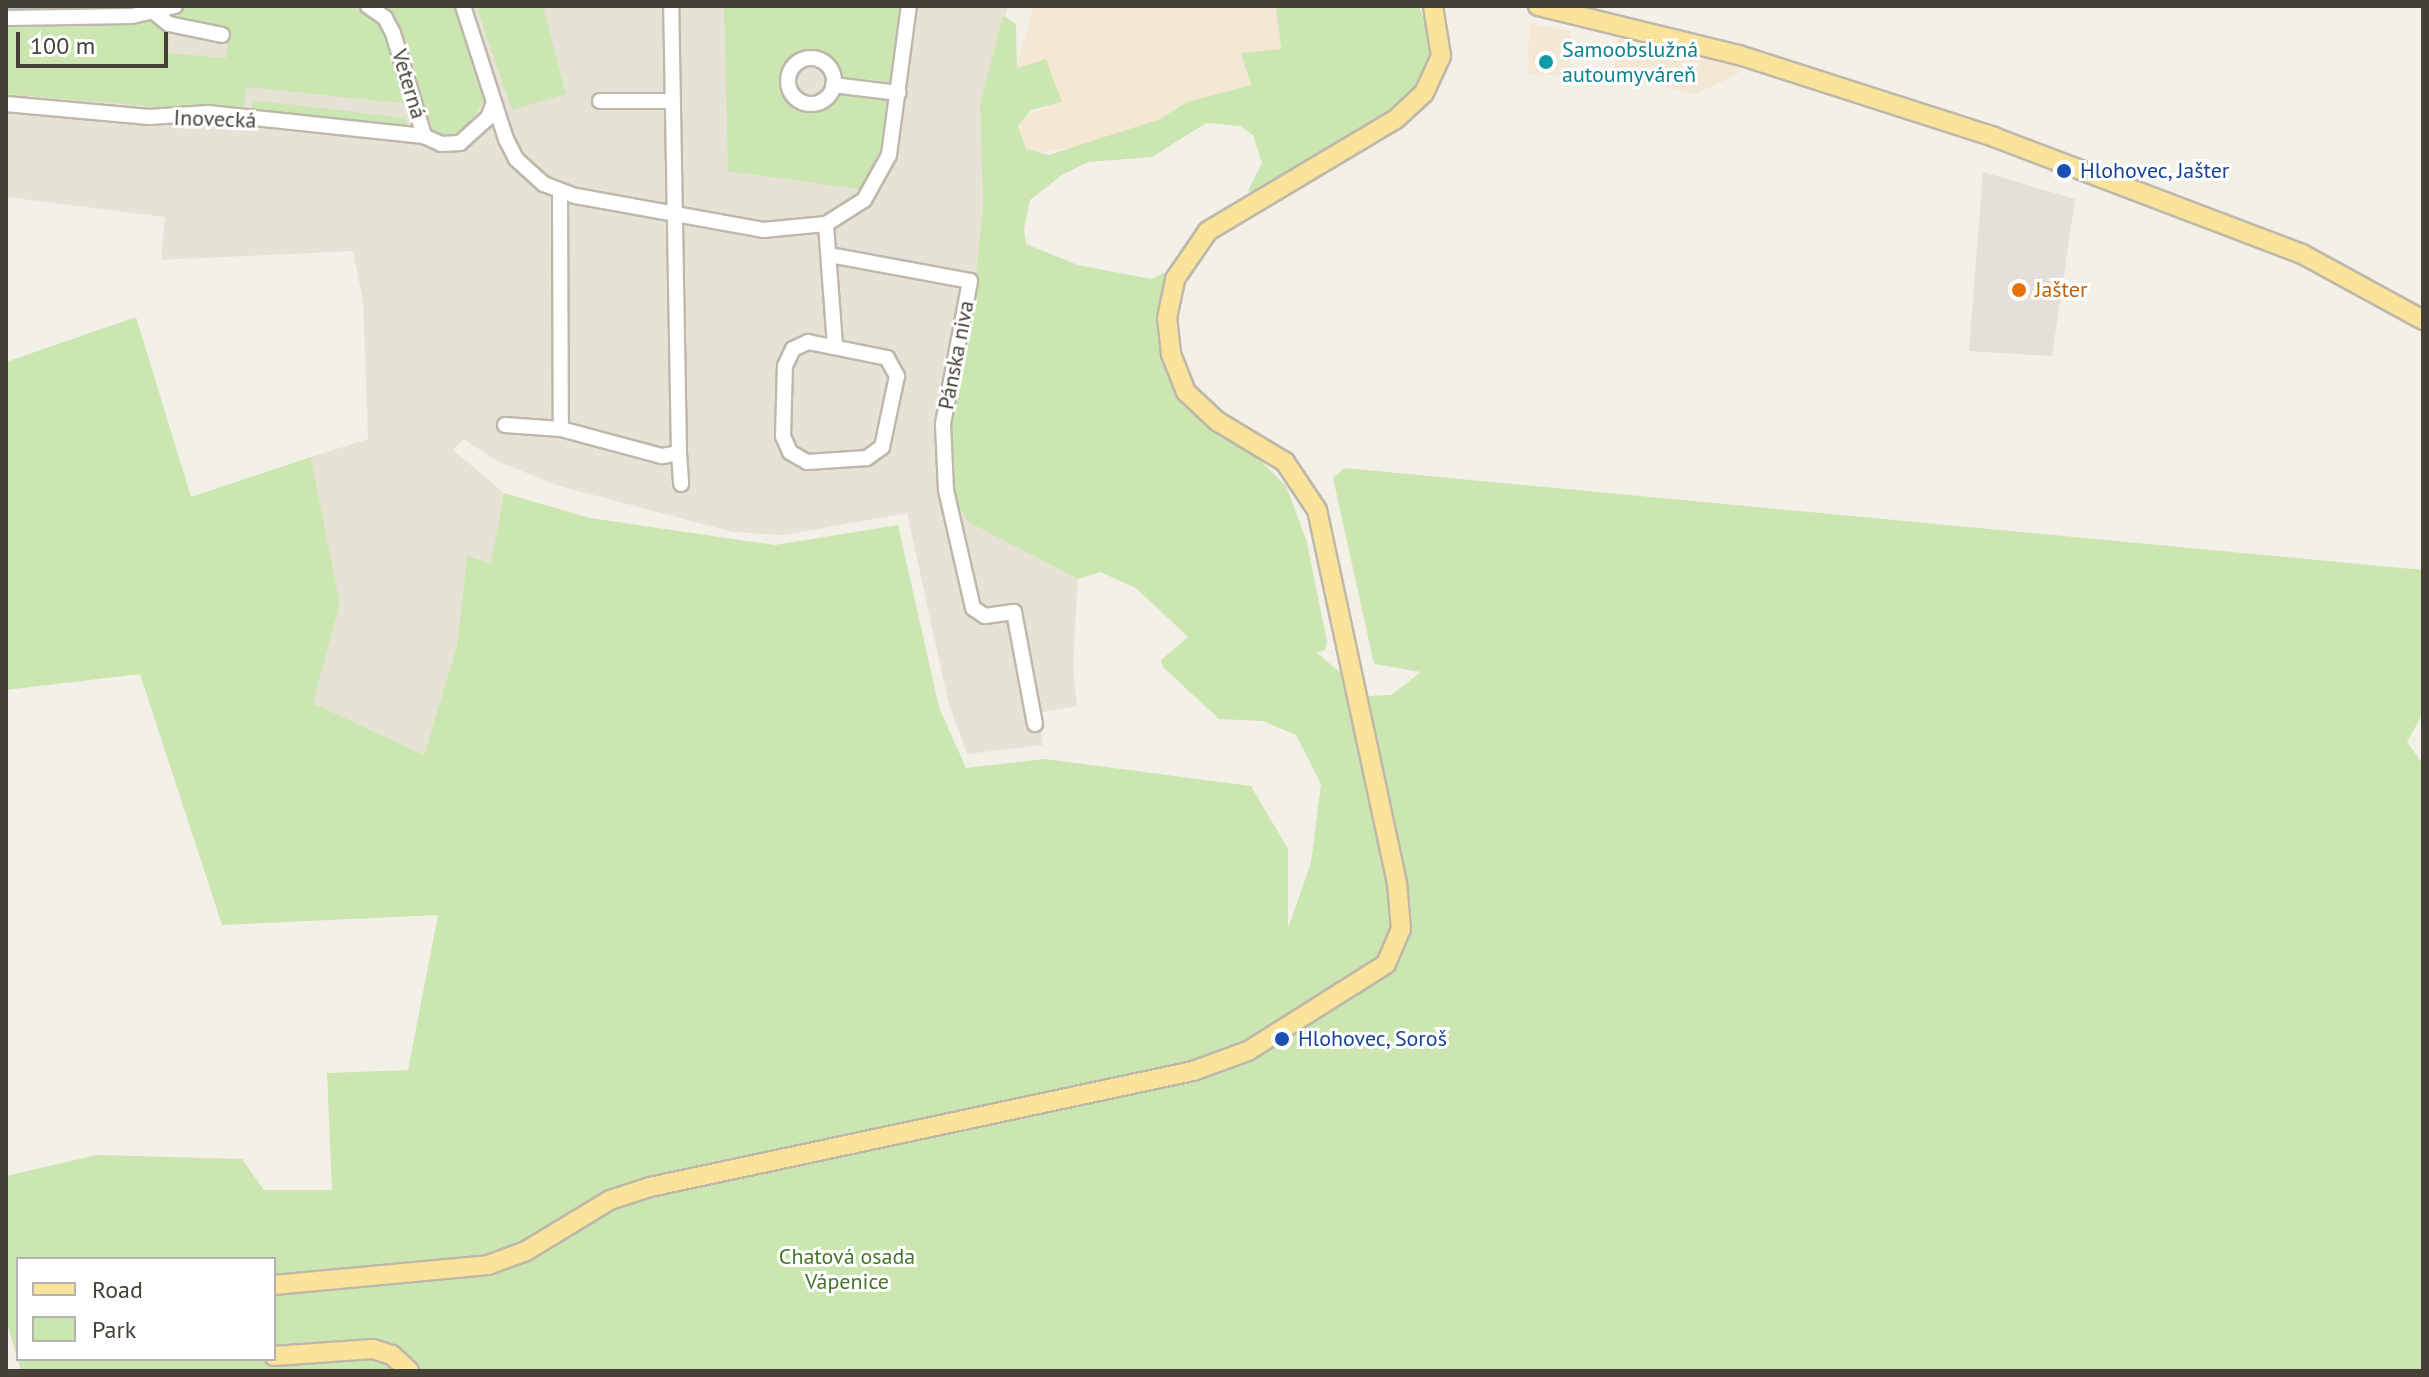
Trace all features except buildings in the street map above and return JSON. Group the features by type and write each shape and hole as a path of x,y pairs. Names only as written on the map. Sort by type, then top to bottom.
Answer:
{"main road":[{"path":"276,1285 488,1265 526,1251 610,1200 650,1187 1193,1071 1248,1051 1386,964 1401,929 1397,883 1317,510 1307,488 1285,462 1217,421 1186,392 1171,354 1167,318 1175,279 1208,231 1396,119 1424,93 1441,56 1433,6"},
{"path":"1538,6 1739,55 2016,144 2313,258 2423,320"},
{"path":"276,1356 373,1349 396,1358 409,1371"}],"street":[{"path":"6,18 154,12 175,6"},
{"name":"Veterná","path":"368,6 385,18 393,33 424,136 441,144 460,143 475,133"},
{"path":"463,6 506,139 527,171 560,192 774,231 826,224 864,200 878,180 889,155 909,6"},
{"path":"671,6 681,484"},
{"path":"154,12 169,24 222,35"},
{"path":"833,85 899,93"},
{"path":"600,101 672,101"},
{"path":"494,102 475,133 506,139"},
{"name":"Inovecká","path":"6,104 149,117 208,113 424,136"},
{"path":"560,192 561,429"},
{"path":"826,224 835,345"},
{"name":"Pánska niva","path":"829,255 970,281 943,424 946,490 957,522 973,608 985,616 1014,612 1035,724"},
{"path":"808,342 835,345 887,358 897,376 882,447 867,458 807,462 790,452 783,436 785,366 793,349 808,342"},
{"path":"505,425 561,429 662,456 679,453"}],"shaded area":[{"path":"6,6 1008,6 980,105 983,206 974,292 968,522 1078,579 1073,667 1077,706 1038,713 1043,745 967,754 948,701 907,513 784,535 733,532 559,486 499,462 463,439 453,450 504,493 491,564 467,557 457,645 424,755 313,703 340,604 311,457 368,439 363,301 353,251 161,260 165,217 6,197"},
{"path":"1034,6 1276,6 1281,49 1251,85 1187,102 1160,119 1075,147 1036,153 1026,150 1018,136 1022,117 1062,101 1046,59 1016,68"},
{"path":"1529,23 1571,31 1570,76 1528,74"},
{"path":"1641,32 1745,64 1738,74 1696,94 1614,75 1617,36"},
{"path":"1983,172 2075,199 2052,356 1969,351"},
{"path":"836,244 916,259 914,266 835,251"}],"green space":[{"path":"183,6 350,6 363,11 381,23 388,37 408,104 247,87 242,114 6,94 6,26 151,19 169,34 168,53 226,58 228,30 176,19"},
{"path":"381,6 455,6 487,96 468,126 457,134 435,136 400,31"},
{"path":"476,6 543,6 566,94 512,110"},
{"path":"724,6 901,6 892,82 842,77 827,55 803,50 788,60 781,80 781,96 796,109 812,113 829,107 840,93 890,99 882,153 864,190 728,171"},
{"name":"Chatová osada Vápenice","path":"1276,6 1419,6 1432,41 1430,62 1419,87 1403,105 1256,193 1248,191 1262,163 1253,135 1240,126 1206,123 1152,157 1088,162 1062,175 1030,200 1024,229 1026,244 1078,265 1151,279 1168,271 1157,320 1171,384 1204,423 1260,460 1286,486 1306,539 1327,641 1325,650 1317,653 1368,696 1391,695 1421,672 1374,664 1333,478 1345,468 2423,570 2423,713 2407,742 2423,764 2423,1371 21,1371 18,1361 276,1361 276,1257 16,1257 16,1354 6,1319 6,1176 97,1155 242,1159 264,1190 332,1190 327,1073 408,1070 438,915 222,925 140,674 6,690 6,362 136,317 191,497 311,457 340,604 313,703 424,755 457,645 467,556 491,563 504,493 590,518 775,545 898,525 939,707 966,768 1045,759 1251,786 1288,849 1288,928 1311,863 1321,784 1296,735 1263,721 1219,719 1163,667 1161,660 1188,637 1136,588 1100,572 1078,579 968,522 950,491 947,408 974,292 983,206 980,105 1003,15 1016,24 1017,68 1046,59 1062,102 1031,110 1018,126 1026,149 1049,155 1160,119 1187,102 1251,85 1241,53 1281,49"},
{"path":"253,100 404,118 411,128 251,114"}],"waterway":[{"path":"6,9 67,6"}],"place":[{"name":"Samoobslužná autoumyváreň","path":"1546,62"},
{"name":"Hlohovec, Jašter","path":"2064,171"},
{"name":"Jašter","path":"2019,290"},
{"name":"Hlohovec, Soroš","path":"1282,1039"}]}
